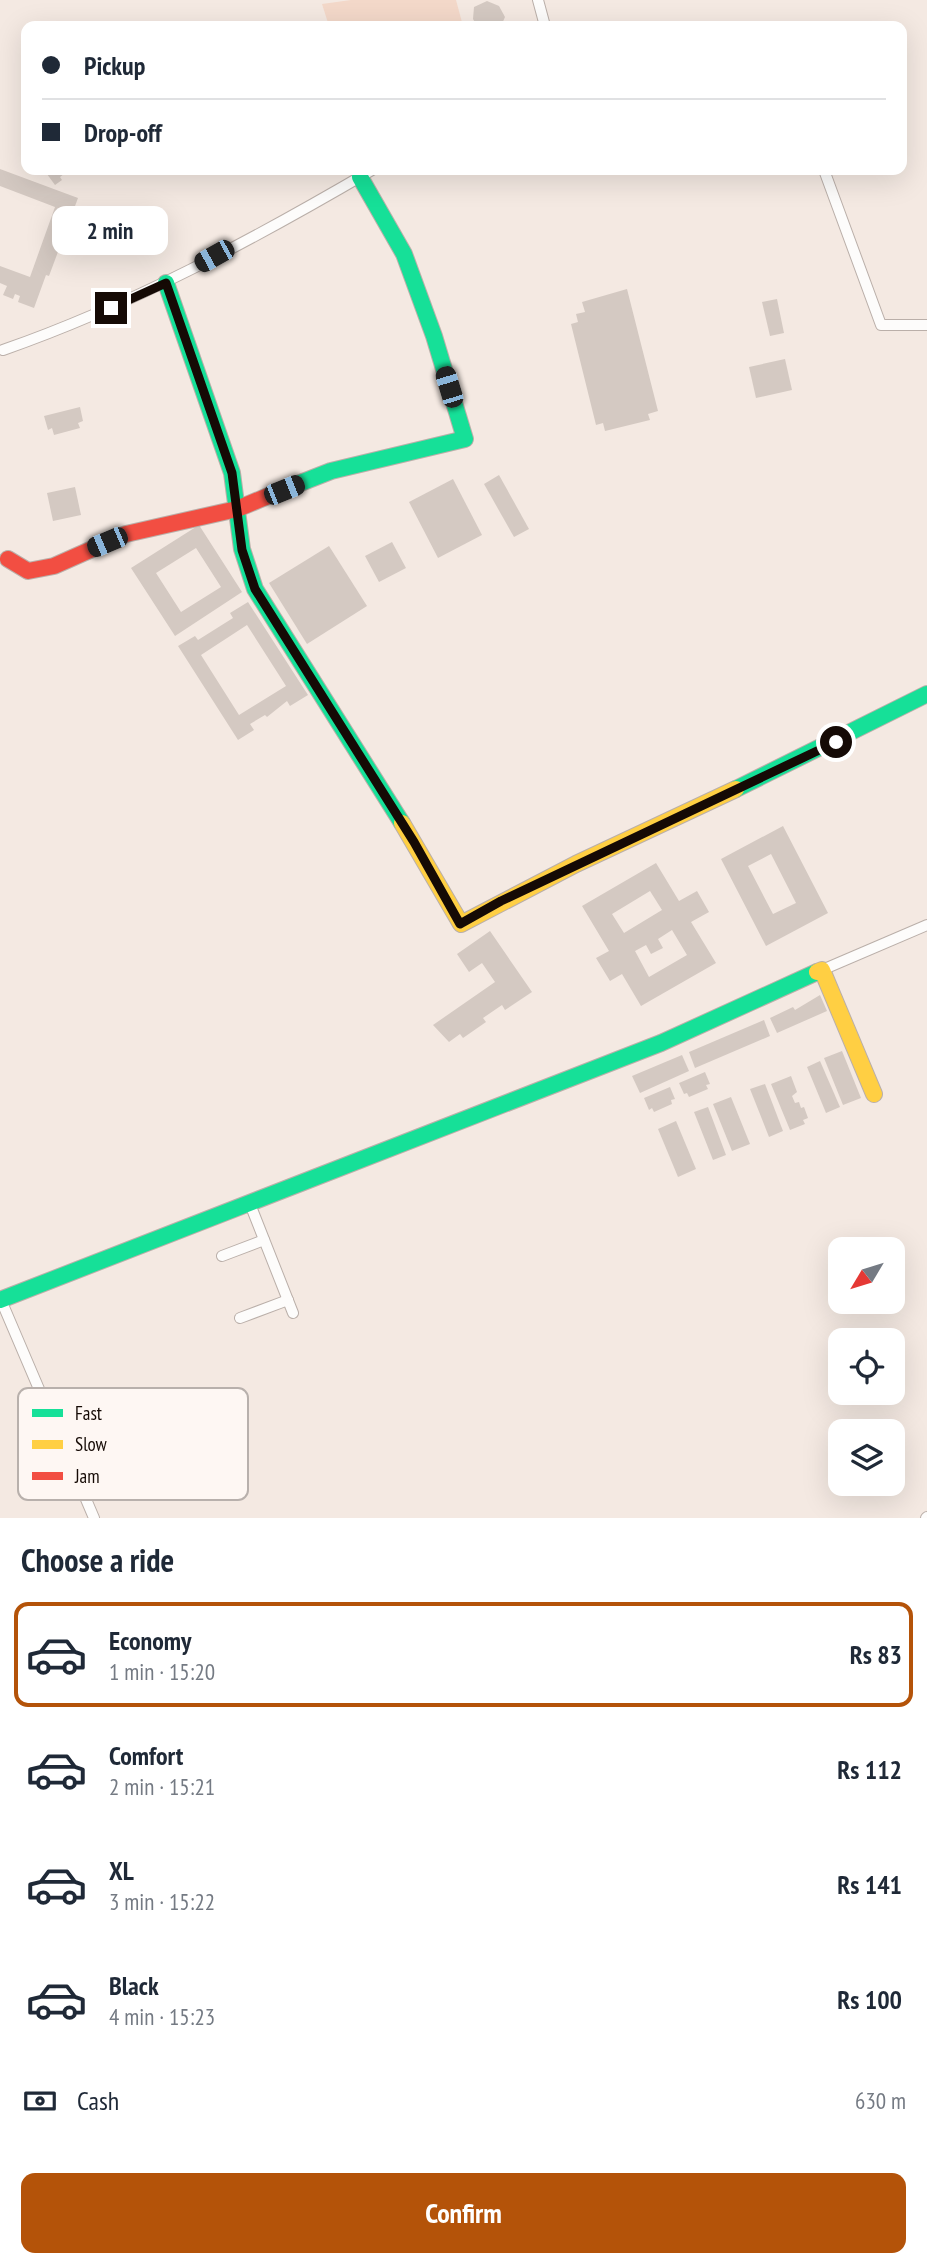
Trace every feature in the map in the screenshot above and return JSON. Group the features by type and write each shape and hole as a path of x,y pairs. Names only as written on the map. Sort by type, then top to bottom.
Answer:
{"street":[{"path":"538,0 544,21"},
{"path":"3,350 65,328 166,283 362,175"},
{"path":"8,559 28,571 54,566 126,534 237,509 331,471 465,439 434,336 404,254 367,175"},
{"path":"826,175 881,326 927,326"},
{"path":"166,283 232,473 242,550 255,589 414,842 460,924 501,901 738,790 927,694"},
{"path":"38,1388 0,1299 661,1043 927,925"},
{"path":"822,970 874,1094"},
{"path":"250,1204 293,1313"},
{"path":"222,1256 264,1240"},
{"path":"240,1318 288,1300"},
{"path":"86,1500 94,1518"}],"shaded area":[{"path":"351,0 456,0 462,21 327,21 322,4"}],"building":[{"path":"487,1 499,6 505,17 503,21 474,21 474,7"},
{"path":"0,169 78,198 34,308 18,302 20,296 15,294 13,299 3,295 7,286 0,283 0,266 30,277 55,207 0,186"},
{"path":"48,175 63,175 60,177 62,180 55,185"},
{"path":"627,289 658,411 648,414 650,420 605,431 603,423 596,425 571,324 578,322 576,314 585,312 582,302"},
{"path":"777,299 784,333 770,336 762,302"},
{"path":"785,359 792,390 756,398 749,367"},
{"path":"80,407 83,421 78,423 80,428 54,435 52,428 48,430 44,416"},
{"path":"499,475 529,529 514,537 484,484"},
{"path":"453,479 482,535 438,558 409,502"},
{"path":"75,487 81,515 53,521 47,493"},
{"path":"199,525 242,592 175,636 131,568","holes":["196,548 221,587 181,612 156,573"]},
{"path":"392,542 406,568 379,582 365,556"},
{"path":"329,546 367,606 307,644 269,583"},
{"path":"248,602 308,695 290,706 287,701 267,717 265,715 250,724 254,730 238,740 178,646 195,636 198,640 233,618 230,613","holes":["247,625 286,686 239,715 201,655"]},
{"path":"783,826 828,913 766,946 721,859","holes":["771,854 796,903 773,914 748,866"]},
{"path":"656,863 679,901 697,891 709,912 691,922 716,963 641,1006 622,974 610,981 596,958 609,951 582,906","holes":["650,891 662,910 624,933 612,914","672,930 687,955 649,977 635,951 646,945 651,954 663,948 658,939"]},
{"path":"490,931 532,992 505,1010 502,1005 483,1018 486,1022 463,1038 460,1034 449,1042 433,1025 495,982 482,963 469,972 457,954"},
{"path":"820,995 827,1011 777,1033 770,1018 793,1007 795,1010"},
{"path":"764,1020 770,1036 695,1068 689,1052"},
{"path":"842,1051 861,1098 843,1105 824,1058"},
{"path":"682,1055 689,1071 640,1093 632,1076"},
{"path":"820,1061 840,1107 826,1113 807,1067"},
{"path":"705,1072 710,1084 706,1085 708,1089 689,1097 687,1093 684,1094 679,1083"},
{"path":"791,1076 797,1092 792,1096 795,1103 799,1102 801,1108 804,1107 808,1118 803,1120 805,1124 790,1130 771,1084"},
{"path":"765,1084 783,1131 769,1137 750,1089"},
{"path":"670,1087 675,1099 671,1100 672,1104 654,1112 652,1108 649,1110 644,1098"},
{"path":"731,1097 750,1144 732,1151 713,1104"},
{"path":"708,1107 726,1155 713,1160 694,1112"},
{"path":"676,1121 696,1169 678,1177 658,1129"}],"traffic: fast":[{"path":"280,491 331,471 465,439 434,336 404,254 360,177"},
{"path":"166,283 232,473 242,549 255,589 402,823"},
{"path":"736,789 927,694"},
{"path":"0,1300 661,1043 817,972"}],"traffic: slow":[{"path":"402,823 461,924 576,864 736,789"},
{"path":"817,972 822,970 874,1094"}],"traffic: jam":[{"path":"8,559 28,571 54,566 126,534 237,509 280,491"}],"route":[{"path":"111,308 166,283 232,473 242,550 255,589 414,842 460,924 501,901 836,742"}]}
